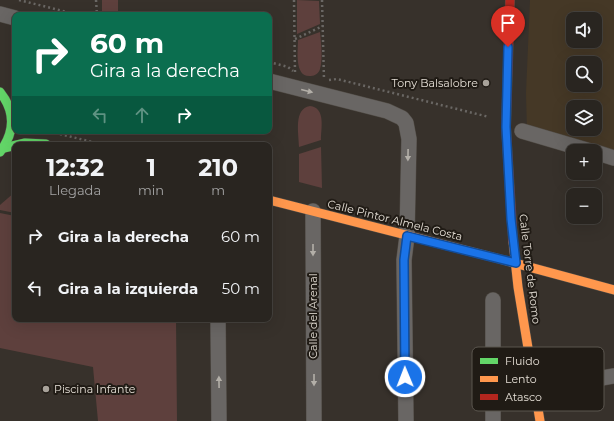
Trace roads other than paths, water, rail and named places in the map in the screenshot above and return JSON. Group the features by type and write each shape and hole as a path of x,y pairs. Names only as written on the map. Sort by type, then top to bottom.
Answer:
{"main road":[{"name":"Calle Torre de Romo","path":"510,0 506,127 511,219 518,287 528,347"},
{"path":"0,92 7,101 12,116"},
{"path":"2,150 12,124"},
{"path":"28,134 45,142"},
{"path":"2,150 12,147"},
{"name":"Calle Pintor Almela Costa","path":"272,201 516,263 614,290"},
{"name":"Calle Torre de Romo","path":"538,411 540,421"}],"street":[{"path":"0,14 12,17"},
{"path":"272,82 387,111 402,118 406,123 409,140 407,236 404,260 406,421"},
{"path":"522,131 566,144"},
{"path":"602,154 614,158"},
{"name":"Calle del Arenal","path":"312,212 314,421"},
{"path":"493,300 493,347"},
{"path":"218,322 219,421"},
{"path":"604,378 614,376"},
{"path":"492,411 492,421"}],"place":[{"name":"Tony Balsalobre","path":"486,83"},
{"name":"Piscina Infante","path":"46,389"}]}
